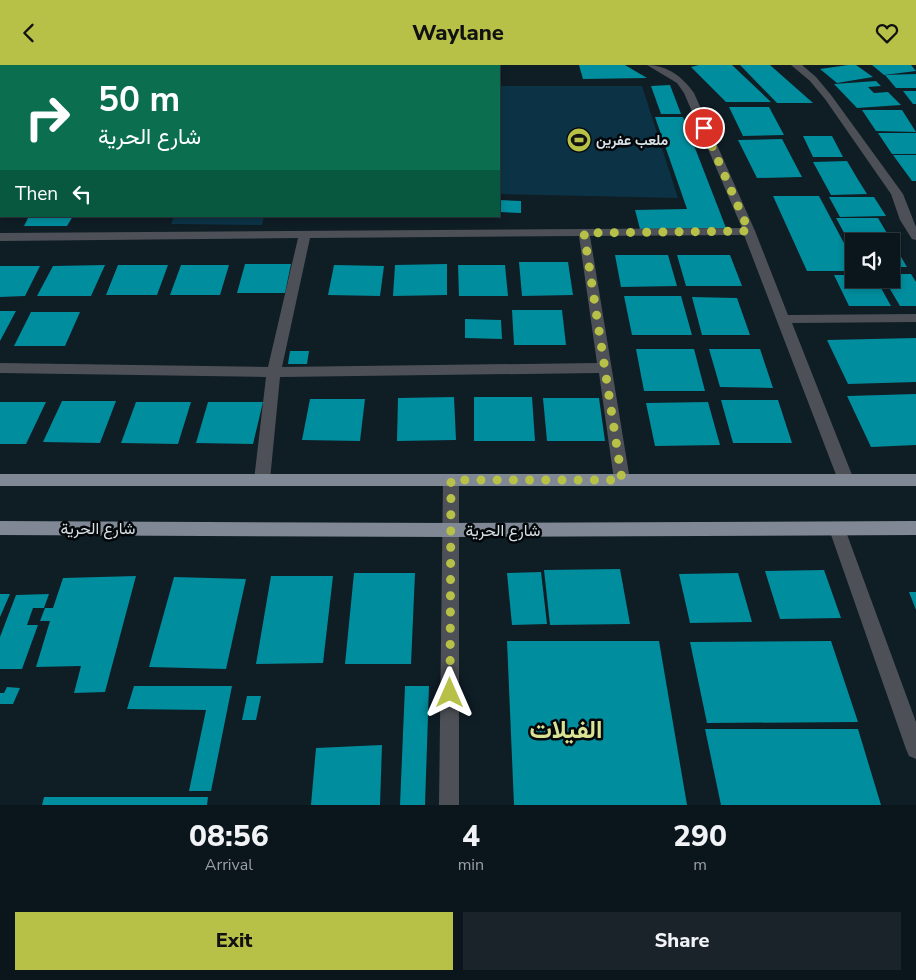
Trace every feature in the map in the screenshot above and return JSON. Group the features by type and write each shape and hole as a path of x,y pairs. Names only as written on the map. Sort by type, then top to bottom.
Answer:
{"main road":[{"path":"0,480 916,480"},
{"name":"شارع الحرية","path":"0,528 451,530 916,528"}],"street":[{"path":"652,65 680,81 689,93 749,231 846,480"},
{"path":"796,65 813,79 828,97 897,194 911,220 916,236"},
{"path":"0,237 749,231"},
{"path":"584,233 622,480"},
{"path":"262,480 274,372 306,235"},
{"path":"783,319 916,318"},
{"path":"0,368 274,372 605,368"},
{"path":"448,805 451,480"},
{"path":"837,529 916,749"}],"shaded area":[{"name":"ملعب عفرين","path":"500,86 642,86 678,198 500,194"},
{"path":"174,217 264,217 262,225 171,224"}],"building":[{"path":"579,65 625,65 647,78 583,79"},
{"path":"699,65 732,65 771,102 726,102 691,67"},
{"path":"740,65 770,65 813,103 777,103"},
{"path":"856,65 873,77 837,83 820,69"},
{"path":"872,65 911,65 916,71 884,75"},
{"path":"916,74 916,88 896,88 885,75"},
{"path":"876,81 881,86 868,87 874,93 888,92 901,105 857,108 834,84"},
{"path":"670,85 681,114 661,114 651,86"},
{"path":"903,91 916,91 916,104 913,104"},
{"path":"729,107 769,107 784,135 743,136"},
{"path":"862,110 902,110 916,132 876,131"},
{"path":"655,117 683,117 726,228 640,229 635,210 687,209"},
{"path":"878,133 916,133 916,154 892,154"},
{"path":"803,136 832,136 843,157 813,157"},
{"path":"782,139 802,177 757,178 738,140"},
{"path":"893,155 916,155 916,181 912,181"},
{"path":"847,161 867,194 831,195 813,162"},
{"path":"773,196 819,196 845,245 845,271 807,271"},
{"path":"829,197 874,197 886,216 840,217"},
{"path":"500,200 521,201 521,213 500,212"},
{"path":"28,217 72,217 67,226 24,226"},
{"path":"836,218 878,218 887,233 845,233"},
{"path":"615,255 668,255 677,286 621,287"},
{"path":"677,255 730,255 742,286 686,286"},
{"path":"900,255 907,267 900,267"},
{"path":"519,262 568,262 573,295 522,296"},
{"path":"245,264 291,264 285,293 237,293"},
{"path":"447,264 447,295 393,296 395,265"},
{"path":"105,265 91,296 37,296 53,266"},
{"path":"118,265 168,265 157,295 106,295"},
{"path":"181,265 229,265 220,295 170,295"},
{"path":"334,265 384,266 380,296 328,295"},
{"path":"458,265 505,265 508,296 459,296"},
{"path":"0,266 40,266 25,296 0,297"},
{"path":"900,274 911,274 916,282 916,306 900,306 889,288 900,288"},
{"path":"834,275 845,275 845,288 881,288 891,306 849,306"},
{"path":"624,296 681,296 692,335 632,335"},
{"path":"692,297 737,298 750,335 702,335"},
{"path":"512,310 562,310 566,345 514,345"},
{"path":"0,311 16,311 0,341"},
{"path":"31,312 80,312 65,346 14,346"},
{"path":"465,319 501,320 502,339 465,338"},
{"path":"916,338 916,382 848,384 827,340"},
{"path":"636,349 694,349 705,391 644,391"},
{"path":"709,349 760,349 773,388 720,387"},
{"path":"290,351 309,351 307,364 288,364"},
{"path":"916,394 916,445 871,447 847,396"},
{"path":"454,397 456,440 397,441 398,398"},
{"path":"474,397 532,397 535,441 474,441"},
{"path":"543,398 599,398 605,441 547,441"},
{"path":"310,399 365,399 360,441 302,440"},
{"path":"721,400 778,400 792,443 733,443"},
{"path":"62,401 116,401 100,443 43,442"},
{"path":"0,402 46,402 26,444 0,444"},
{"path":"136,402 191,402 178,444 121,443"},
{"path":"208,402 263,402 253,444 196,443"},
{"path":"708,402 720,445 655,446 646,403"},
{"path":"620,569 630,624 550,625 544,570"},
{"path":"824,570 841,618 780,619 765,571"},
{"path":"541,572 547,624 512,625 507,573"},
{"path":"354,573 415,573 411,664 345,664"},
{"path":"738,573 752,622 690,623 679,574"},
{"path":"136,576 105,692 74,693 81,666 36,667 50,621 40,621 45,608 53,608 63,578"},
{"path":"271,576 333,576 323,663 256,664"},
{"path":"174,577 246,579 226,669 149,667"},
{"path":"909,592 916,592 916,610"},
{"path":"0,594 10,594 0,617"},
{"path":"49,594 44,608 33,608 27,625 38,625 22,669 0,669 0,637 16,595"},
{"path":"507,641 659,641 687,805 514,805"},
{"path":"831,641 858,722 707,723 690,642"},
{"path":"134,686 232,686 211,791 189,791 206,710 127,709"},
{"path":"405,686 429,686 425,805 400,805"},
{"path":"7,687 20,688 13,704 0,704 0,693 4,693"},
{"path":"247,696 261,696 256,720 242,720"},
{"path":"705,729 858,729 881,805 721,805"},
{"path":"382,745 380,805 311,805 316,748"},
{"path":"44,797 208,797 207,805 42,805"}],"place":[{"name":"ملعب عفرين","path":"579,140"}],"district":[{"name":"الفيلات","path":"566,729"}],"route":[{"path":"450,693 451,480 622,480 584,233 749,231 704,128"}]}
